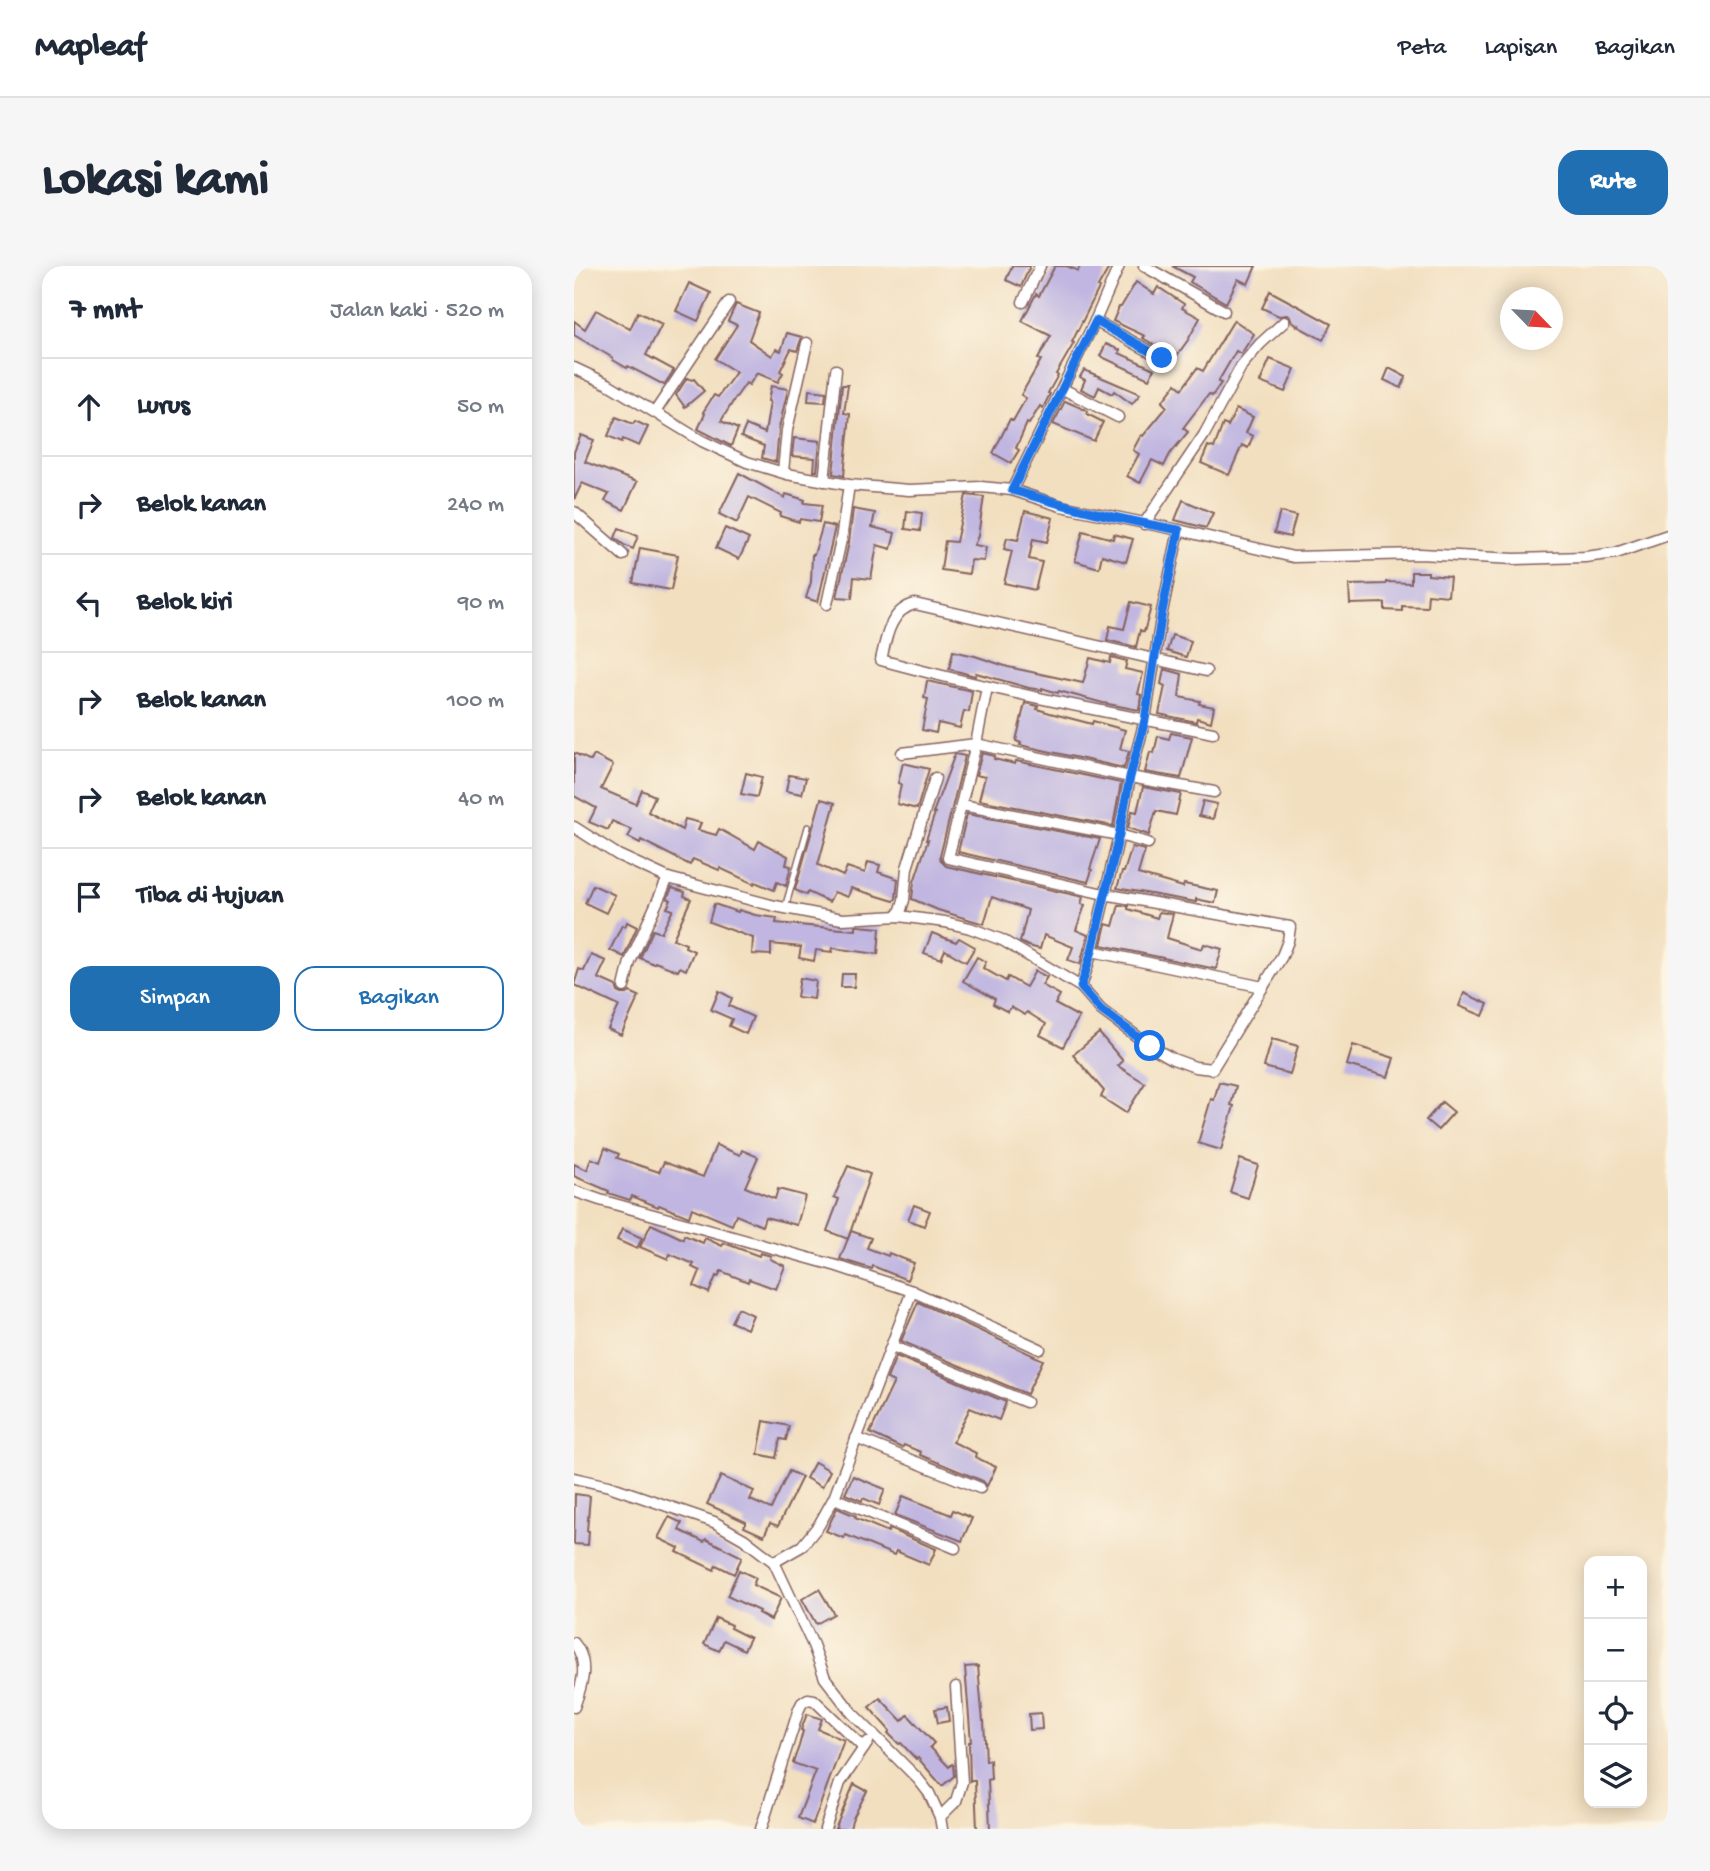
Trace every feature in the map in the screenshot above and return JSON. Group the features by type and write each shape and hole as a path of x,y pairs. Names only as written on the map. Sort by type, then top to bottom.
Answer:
{"street":[{"path":"1023,302 1040,266"},
{"path":"1012,490 1096,321 1119,266"},
{"path":"1144,266 1224,311"},
{"path":"654,412 729,302"},
{"path":"1096,321 1162,358"},
{"path":"1144,524 1204,435 1242,365 1260,344 1284,323"},
{"path":"783,472 787,430 807,343"},
{"path":"574,368 608,384 713,446 747,462 783,472 849,485 909,490 981,487 1012,490 1061,506 1293,557 1420,554 1515,559 1585,557 1616,553 1668,535"},
{"path":"824,481 836,370"},
{"path":"1063,388 1118,417"},
{"path":"827,604 841,540 849,485"},
{"path":"574,512 623,555"},
{"path":"1081,987 1092,951 1145,720 1162,612 1179,530"},
{"path":"1206,671 922,604 901,609 895,616 881,660 941,677 1213,733"},
{"path":"574,827 618,855 668,878 785,908 842,919 899,916 945,922 1002,940 1081,987 1101,1010 1150,1046 1173,1059 1195,1067 1212,1069 1282,956 1290,927 1104,894 948,858 987,687"},
{"path":"902,753 976,744 1214,792"},
{"path":"899,916 904,900 907,868 935,778"},
{"path":"962,804 1148,843"},
{"path":"624,987 630,962 668,878"},
{"path":"1092,951 1264,987"},
{"path":"574,1191 837,1266 912,1291 1040,1349"},
{"path":"774,1562 802,1546 819,1525 834,1498 912,1291"},
{"path":"892,1346 1026,1402"},
{"path":"856,1438 980,1489"},
{"path":"574,1478 609,1486 714,1522 744,1539 774,1562 813,1645 825,1678 852,1713 929,1793 940,1817 942,1829"},
{"path":"834,1498 955,1548"},
{"path":"574,1643 582,1655 583,1684 574,1707"},
{"path":"940,1817 956,1801 962,1783 956,1687"},
{"path":"761,1829 802,1703 808,1699 814,1700 864,1748"},
{"path":"825,1829 841,1783 873,1734"}],"lane":[{"path":"785,908 808,827"}],"building":[{"path":"1012,266 1030,266 1021,287 1006,280"},
{"path":"1055,266 1067,266 1078,271 1080,266 1110,266 1072,342 1074,343 1056,374 1058,375 1043,408 1040,406 1029,424 1027,423 1016,448 1019,450 1011,463 993,453 1010,419 1013,421 1026,398 1021,395 1051,336 1022,321"},
{"path":"1172,266 1256,266 1248,284 1238,279 1226,303 1190,282 1193,277"},
{"path":"1136,282 1154,294 1158,287 1184,304 1182,308 1200,318 1175,358 1143,338 1145,336 1113,321"},
{"path":"689,283 711,293 698,321 676,311"},
{"path":"1270,291 1331,324 1323,340 1297,326 1287,315 1279,316 1262,308"},
{"path":"736,304 759,313 749,340 772,356 776,349 781,351 787,333 802,337 797,351 791,349 780,371 783,373 778,382 757,373 734,400 721,421 738,429 731,446 698,429 705,414 703,412 714,395 718,397 736,372 715,359 737,325 728,321"},
{"path":"596,310 630,329 638,312 662,324 646,355 674,370 664,385 628,366 627,368 574,335 574,321 585,329"},
{"path":"1234,320 1254,334 1241,354 1236,351 1218,382 1221,383 1183,428 1188,432 1164,466 1152,460 1140,483 1127,476 1139,454 1133,450 1141,435 1143,436 1167,407 1162,402 1176,384 1182,389 1197,368 1203,371"},
{"path":"1106,344 1154,369 1149,379 1100,356"},
{"path":"1270,359 1295,369 1285,392 1260,382"},
{"path":"1389,368 1406,377 1401,388 1384,380"},
{"path":"1084,370 1140,394 1132,404 1114,391 1112,394 1099,387 1095,396 1081,389 1085,380 1080,377"},
{"path":"687,378 694,379 704,391 685,407 676,395"},
{"path":"842,385 848,385 844,413 850,414 844,476 833,474"},
{"path":"771,386 788,389 779,428 776,462 762,458 764,446 741,437 746,425 765,433"},
{"path":"809,390 826,392 825,402 808,401"},
{"path":"1065,401 1088,411 1087,414 1103,422 1094,441 1053,424"},
{"path":"1236,409 1253,417 1246,433 1253,436 1248,448 1242,445 1229,475 1201,463 1208,446 1214,448 1223,424 1228,426"},
{"path":"616,417 648,427 639,446 608,436"},
{"path":"581,435 594,440 585,462 637,482 624,510 605,501 609,494 582,483 574,500 574,452"},
{"path":"794,438 820,441 817,471 814,471 815,458 792,456"},
{"path":"739,473 785,498 786,494 805,500 804,503 822,505 819,522 800,519 799,522 780,516 781,513 749,497 737,523 719,514"},
{"path":"966,495 984,497 974,545 986,547 984,561 971,560 969,574 941,570 945,541 956,542"},
{"path":"1183,500 1213,513 1206,528 1175,520"},
{"path":"853,509 875,513 872,527 895,533 891,549 877,545 871,579 854,577 852,598 837,597 849,542"},
{"path":"907,511 922,513 920,531 905,529"},
{"path":"1025,511 1053,518 1047,542 1033,539 1029,559 1042,562 1035,590 1004,583 1012,551 1004,549 1007,538 1018,540"},
{"path":"1280,512 1296,516 1290,537 1274,533"},
{"path":"823,524 835,527 818,602 806,598 811,582 812,555"},
{"path":"619,528 638,536 633,549 615,538"},
{"path":"725,528 749,539 739,559 716,548"},
{"path":"1083,531 1113,539 1114,534 1133,539 1126,562 1102,555 1099,568 1075,561"},
{"path":"640,548 678,555 671,590 633,583"},
{"path":"1411,572 1428,572 1428,575 1450,577 1448,596 1428,594 1427,607 1402,606 1402,611 1385,610 1385,603 1350,604 1349,585 1411,583"},
{"path":"1131,602 1151,607 1144,632 1140,630 1136,647 1107,640 1110,626 1124,629"},
{"path":"1172,635 1191,641 1186,657 1167,651"},
{"path":"953,651 1008,667 1083,683 1090,658 1110,663 1111,657 1127,661 1125,669 1143,673 1138,694 1141,695 1139,710 949,669"},
{"path":"1164,669 1182,674 1179,697 1214,707 1211,722 1197,718 1196,722 1159,714 1165,686 1161,684"},
{"path":"927,681 972,691 969,712 964,711 960,728 938,723 936,733 922,730 928,699 924,698"},
{"path":"1025,703 1050,713 1125,730 1120,749 1129,751 1124,768 1020,745 1021,743 1016,741"},
{"path":"1171,733 1192,737 1181,778 1145,772 1158,736 1169,739"},
{"path":"574,753 591,761 594,755 613,765 601,789 636,804 642,790 655,796 648,812 682,830 685,819 701,823 698,830 716,835 719,829 755,849 759,841 788,856 786,865 791,866 786,886 777,882 774,890 693,859 690,865 641,840 640,843 628,837 632,830 612,821 608,830 589,822 596,808 574,796"},
{"path":"982,753 1015,764 1016,761 1121,783 1113,826 979,800 985,777 976,775"},
{"path":"955,754 965,756 941,861 946,866 1083,897 1081,904 1085,905 1076,930 1088,935 1080,964 1068,960 1073,947 1044,935 1040,949 1020,942 1028,910 992,897 984,924 912,899 933,813"},
{"path":"903,763 929,769 917,809 897,804"},
{"path":"746,773 762,777 757,797 741,794"},
{"path":"789,775 806,778 802,794 786,791"},
{"path":"1143,787 1181,794 1176,815 1156,811 1149,835 1128,828 1132,811 1137,812"},
{"path":"821,799 835,803 818,865 843,876 847,867 865,873 868,862 880,865 878,872 898,879 894,901 851,888 848,897 834,892 829,902 808,892 806,895 795,890"},
{"path":"1203,801 1217,804 1213,819 1199,816"},
{"path":"967,814 1100,839 1088,882 958,852"},
{"path":"1132,847 1145,850 1138,874 1183,887 1184,884 1218,891 1215,903 1117,888"},
{"path":"593,885 615,895 606,913 585,903"},
{"path":"672,888 685,892 684,896 691,899 673,939 686,944 685,947 694,951 686,970 680,967 678,971 640,958 653,930 661,933 673,910 667,908 671,900 667,898"},
{"path":"714,904 738,912 739,910 777,918 776,923 856,930 856,926 880,928 878,954 833,948 832,952 816,950 814,961 799,958 801,947 771,944 771,955 752,954 753,938 709,922"},
{"path":"1119,905 1157,918 1159,912 1173,914 1167,938 1202,949 1204,944 1222,949 1216,969 1101,945 1106,924 1113,926"},
{"path":"627,922 637,927 624,957 610,950 622,925 625,927"},
{"path":"932,933 956,942 959,938 975,947 966,962 945,950 941,959 924,953"},
{"path":"591,955 606,961 598,978 616,986 622,994 630,992 639,996 621,1035 608,1029 619,1006 574,985 579,969 584,971"},
{"path":"977,957 986,962 983,968 1006,981 1008,977 1026,987 1035,971 1047,977 1042,985 1060,995 1055,1004 1079,1017 1063,1047 1040,1035 1046,1024 1027,1012 1025,1015 1011,1007 1008,1012 993,1004 995,999 963,981"},
{"path":"842,974 855,974 854,987 841,987"},
{"path":"800,978 816,981 814,999 797,997"},
{"path":"719,991 732,998 729,1006 753,1017 746,1034 729,1026 732,1019 711,1010"},
{"path":"1464,993 1488,1004 1483,1016 1459,1006"},
{"path":"1099,1033 1123,1061 1118,1066 1145,1083 1126,1113 1101,1097 1104,1091 1073,1055"},
{"path":"1272,1039 1298,1046 1290,1074 1264,1067"},
{"path":"1353,1045 1394,1058 1388,1077 1347,1065"},
{"path":"1219,1082 1236,1086 1231,1105 1234,1106 1221,1150 1198,1143"},
{"path":"1442,1102 1454,1112 1438,1130 1426,1120"},
{"path":"716,1145 740,1155 742,1150 758,1157 745,1187 775,1199 778,1189 805,1196 797,1225 765,1217 762,1226 736,1215 732,1225 692,1208 689,1217 632,1196 630,1200 608,1193 609,1191 574,1176 574,1164 587,1170 591,1158 600,1162 605,1148 619,1154 617,1158 659,1172 664,1162 703,1177"},
{"path":"1240,1159 1258,1165 1248,1198 1230,1192"},
{"path":"848,1166 870,1174 848,1239 827,1231 839,1199 834,1197"},
{"path":"914,1205 930,1211 924,1226 908,1220"},
{"path":"651,1224 683,1239 684,1235 703,1243 705,1238 722,1246 724,1243 759,1256 760,1253 771,1256 770,1259 785,1266 776,1289 721,1271 709,1293 694,1286 700,1271 692,1267 694,1264 670,1254 668,1259 640,1247"},
{"path":"622,1229 642,1238 637,1249 617,1240"},
{"path":"851,1231 871,1238 867,1248 914,1263 907,1280 873,1266 872,1269 840,1259"},
{"path":"918,1302 1043,1360 1027,1394 901,1341"},
{"path":"738,1308 753,1315 747,1329 731,1322"},
{"path":"896,1356 1006,1402 999,1420 970,1408 953,1442 996,1467 987,1486 983,1481 920,1455 921,1452 904,1445 902,1448 870,1433 894,1382 887,1379"},
{"path":"764,1421 789,1426 786,1440 780,1439 776,1458 758,1454"},
{"path":"815,1462 830,1471 822,1487 806,1478"},
{"path":"789,1471 802,1477 778,1526 770,1523 764,1536 744,1527 746,1522 707,1504 721,1476 754,1491 750,1500 771,1509"},
{"path":"853,1476 885,1489 879,1505 845,1494"},
{"path":"575,1494 590,1496 588,1545 574,1544"},
{"path":"903,1496 951,1515 953,1510 972,1518 962,1541 895,1515"},
{"path":"837,1508 888,1532 889,1529 936,1549 929,1565 896,1551 894,1555 846,1535 844,1538 826,1531"},
{"path":"669,1517 682,1523 679,1530 704,1542 706,1539 742,1557 734,1574 716,1565 714,1570 677,1552 679,1548 658,1538"},
{"path":"739,1570 756,1578 753,1585 781,1598 771,1620 758,1613 759,1611 727,1596"},
{"path":"819,1589 834,1614 816,1624 802,1599"},
{"path":"716,1618 750,1638 744,1650 724,1640 719,1651 704,1644"},
{"path":"978,1666 986,1761 990,1760 990,1829 977,1829 975,1781 970,1781 971,1742 965,1667"},
{"path":"880,1698 902,1721 908,1715 934,1743 930,1747 949,1767 953,1765 954,1776 942,1786 918,1758 888,1733 890,1731 869,1707"},
{"path":"947,1707 949,1721 938,1723 935,1709"},
{"path":"1041,1713 1042,1729 1030,1730 1029,1714"},
{"path":"807,1714 822,1719 818,1729 844,1740 813,1824 798,1818 816,1771 793,1763"},
{"path":"854,1784 867,1791 850,1829 835,1829"}],"route":[{"path":"1150,1046 1101,1010 1081,987 1092,951 1145,720 1162,612 1179,530 1061,506 1012,490 1096,321 1162,358"}]}
